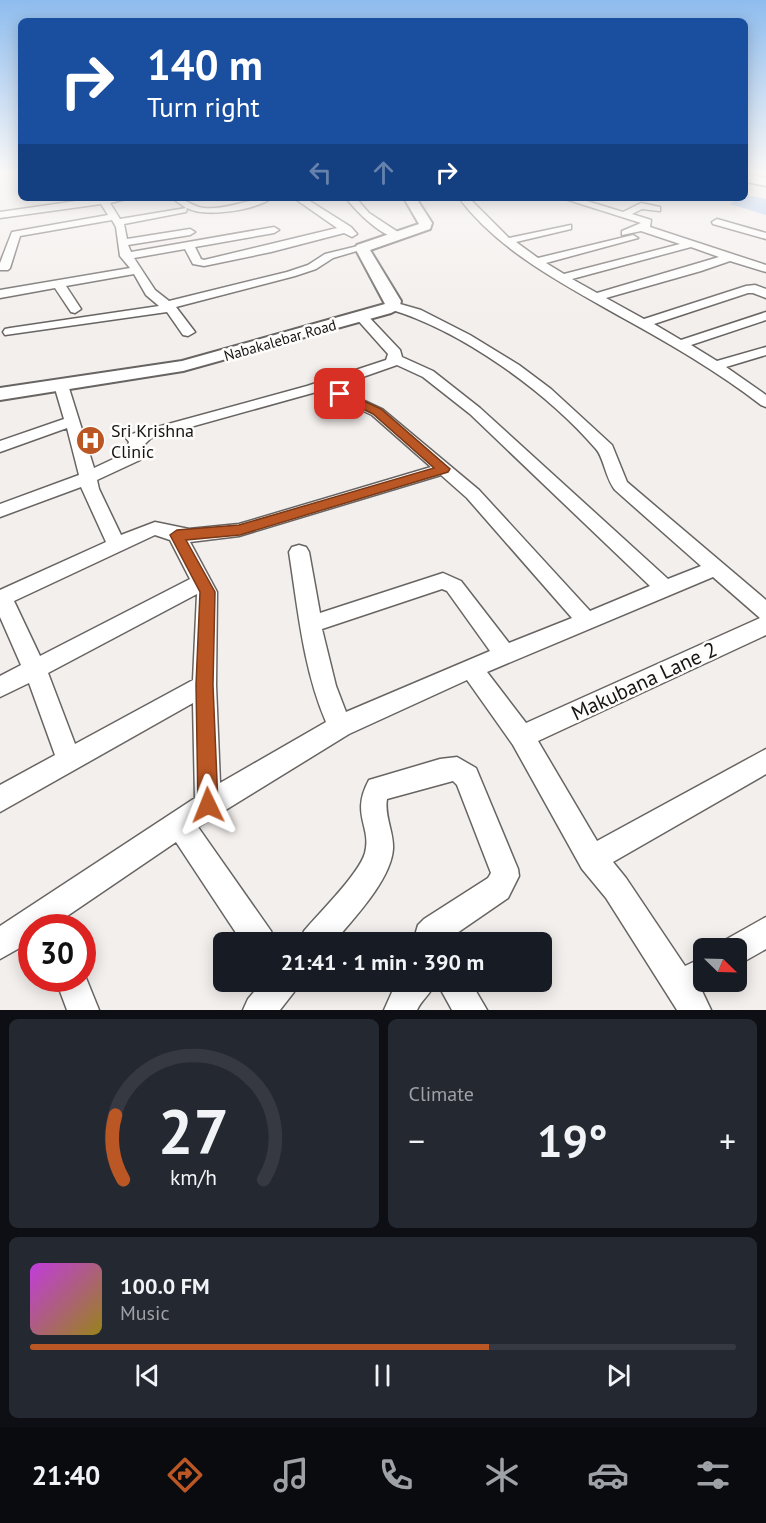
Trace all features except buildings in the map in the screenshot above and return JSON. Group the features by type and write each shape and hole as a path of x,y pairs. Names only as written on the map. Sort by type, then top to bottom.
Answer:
{"main road":[{"path":"393,306 393,301 364,247 427,225 425,221"},
{"name":"Nabakalebar Road","path":"0,394 183,366 393,306"}],"street":[{"path":"4,268 4,255 16,234 108,221"},
{"path":"117,221 122,232 122,243 126,256 138,270 150,292 180,318 188,332"},
{"path":"10,332 167,307 291,274 312,267 329,256 364,247 347,229 335,221"},
{"path":"374,221 397,236"},
{"path":"486,221 508,241 561,278 763,395"},
{"path":"536,262 629,236 647,222 644,221"},
{"path":"717,222 766,236"},
{"path":"508,241 567,227"},
{"path":"642,227 730,257 764,263"},
{"path":"189,246 197,262 204,263 271,249 347,229"},
{"path":"126,256 274,230"},
{"path":"122,243 190,232"},
{"path":"675,238 690,233 764,263"},
{"path":"561,278 692,244"},
{"path":"596,297 697,269 730,257"},
{"path":"0,294 138,270"},
{"path":"59,285 75,309"},
{"path":"641,324 746,290 755,289 766,294"},
{"path":"393,306 417,312 465,338 514,368 546,392 606,449 615,478 621,486 766,612"},
{"path":"679,345 766,316"},
{"path":"361,317 395,353 395,359"},
{"path":"714,366 766,351"},
{"path":"0,511 88,478 134,456 136,443 140,436 379,368 395,359"},
{"path":"395,359 428,374 475,411 666,589"},
{"path":"329,383 345,397 377,412 473,494 587,621"},
{"path":"61,385 95,502 117,545"},
{"path":"0,447 72,422"},
{"path":"69,760 34,670 1,598 155,528 177,535 221,533 249,528 443,469"},
{"path":"177,535 203,582 208,603 204,685 208,805"},
{"path":"299,552 322,675 331,709 340,726"},
{"path":"53,914 208,805 340,726 471,668 716,568"},
{"path":"313,624 443,581 454,586 505,654"},
{"path":"0,687 203,582"},
{"name":"Makubana Lane 2","path":"522,737 766,626"},
{"path":"471,668 522,737 592,859 693,990"},
{"path":"0,799 204,685"},
{"path":"592,859 766,761"},
{"path":"323,932 368,874 378,855 380,844 373,804 374,795 378,789 440,771 457,769 467,777 505,876 498,888 433,932"},
{"path":"180,824 253,932"},
{"path":"747,944 766,932"},
{"path":"0,944 18,935"},
{"path":"76,992 83,1010"},
{"path":"259,1010 274,992"},
{"path":"400,1010 409,992"},
{"path":"459,992 471,1010"}],"place":[{"name":"Sri Krishna Clinic","path":"90,440"}],"route":[{"path":"208,805 204,685 207,592 177,535 189,536 258,526 381,490 443,469 377,412 340,394"}]}
